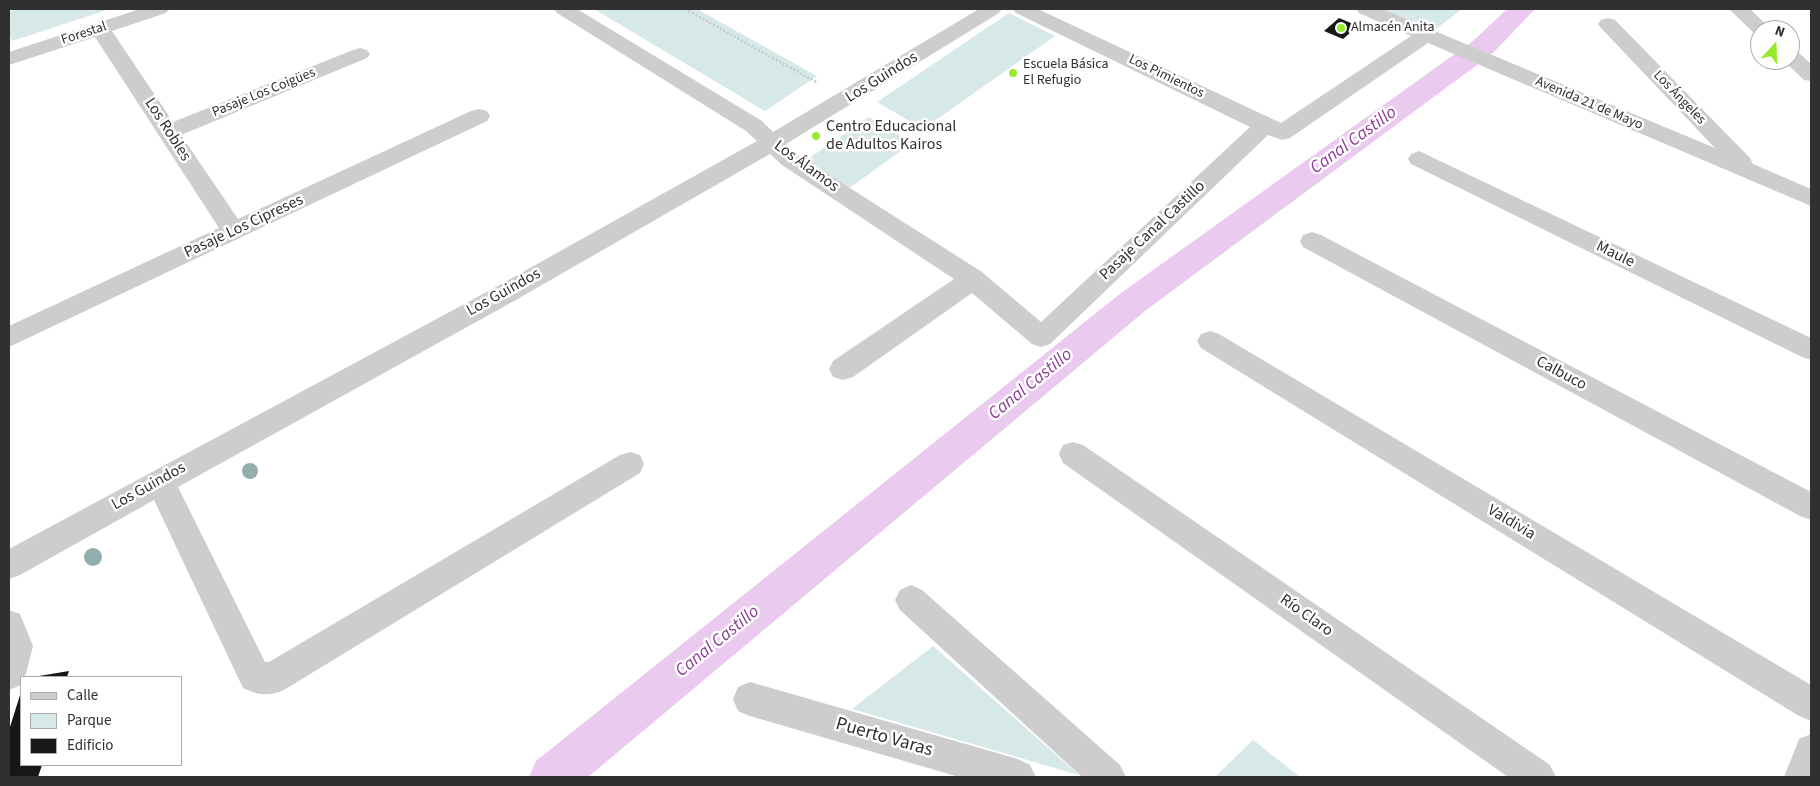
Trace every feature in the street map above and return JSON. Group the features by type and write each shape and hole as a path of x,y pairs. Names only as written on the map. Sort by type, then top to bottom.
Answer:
{"street":[{"name":"Forestal","path":"9,59 159,9"},
{"name":"Los Álamos","path":"564,9 754,126 790,160 973,279 1041,337"},
{"name":"Los Guindos","path":"9,565 606,238 847,99 992,9"},
{"name":"Los Pimientos","path":"1023,9 1273,129"},
{"name":"Avenida 21 de Mayo","path":"1366,9 1811,198"},
{"path":"1739,9 1751,20"},
{"name":"Los Ángeles","path":"1608,24 1750,172"},
{"name":"Los Robles","path":"100,29 234,232"},
{"name":"Pasaje Canal Castillo","path":"1041,337 1273,129 1426,34"},
{"name":"Pasaje Los Coigües","path":"168,132 360,54"},
{"path":"1800,65 1811,75"},
{"name":"Pasaje Los Cipreses","path":"9,337 479,116"},
{"name":"Maule","path":"1419,159 1811,350"},
{"name":"Calbuco","path":"1312,241 1811,507"},
{"path":"843,369 973,279"},
{"name":"Valdivia","path":"1210,341 1811,704"},
{"name":"Río Claro","path":"1073,454 1538,777"},
{"path":"160,481 255,677 272,679 630,464"},
{"path":"911,600 1108,777"},
{"name":"Puerto Varas","path":"750,699 1018,777"},
{"path":"1802,777 1811,751"}],"path":[{"path":"685,9 847,99"}],"green space":[{"path":"18,9 110,9 12,41 9,33 9,12"},
{"path":"594,9 697,9 817,76 765,111"},
{"path":"1377,9 1462,9 1431,33"},
{"path":"1009,13 1055,36 923,129 877,102"},
{"path":"869,117 912,143 848,189 805,161"},
{"path":"933,646 1079,775 852,709"},
{"path":"1253,740 1300,777 1215,777"}],"building":[{"name":"Almacén Anita","path":"1339,18 1358,26 1343,39 1324,31"},
{"path":"69,671 67,676 39,676"},
{"path":"20,695 20,766 42,766 38,777 9,777 9,730"}],"waterway":[{"name":"Canal Castillo","path":"552,777 1133,302 1483,47 1522,9"}],"place":[{"name":"Almacén Anita","path":"1341,28"},
{"name":"Escuela Básica El Refugio","path":"1013,73"},
{"name":"Centro Educacional de Adultos Kairos","path":"816,136"}]}
